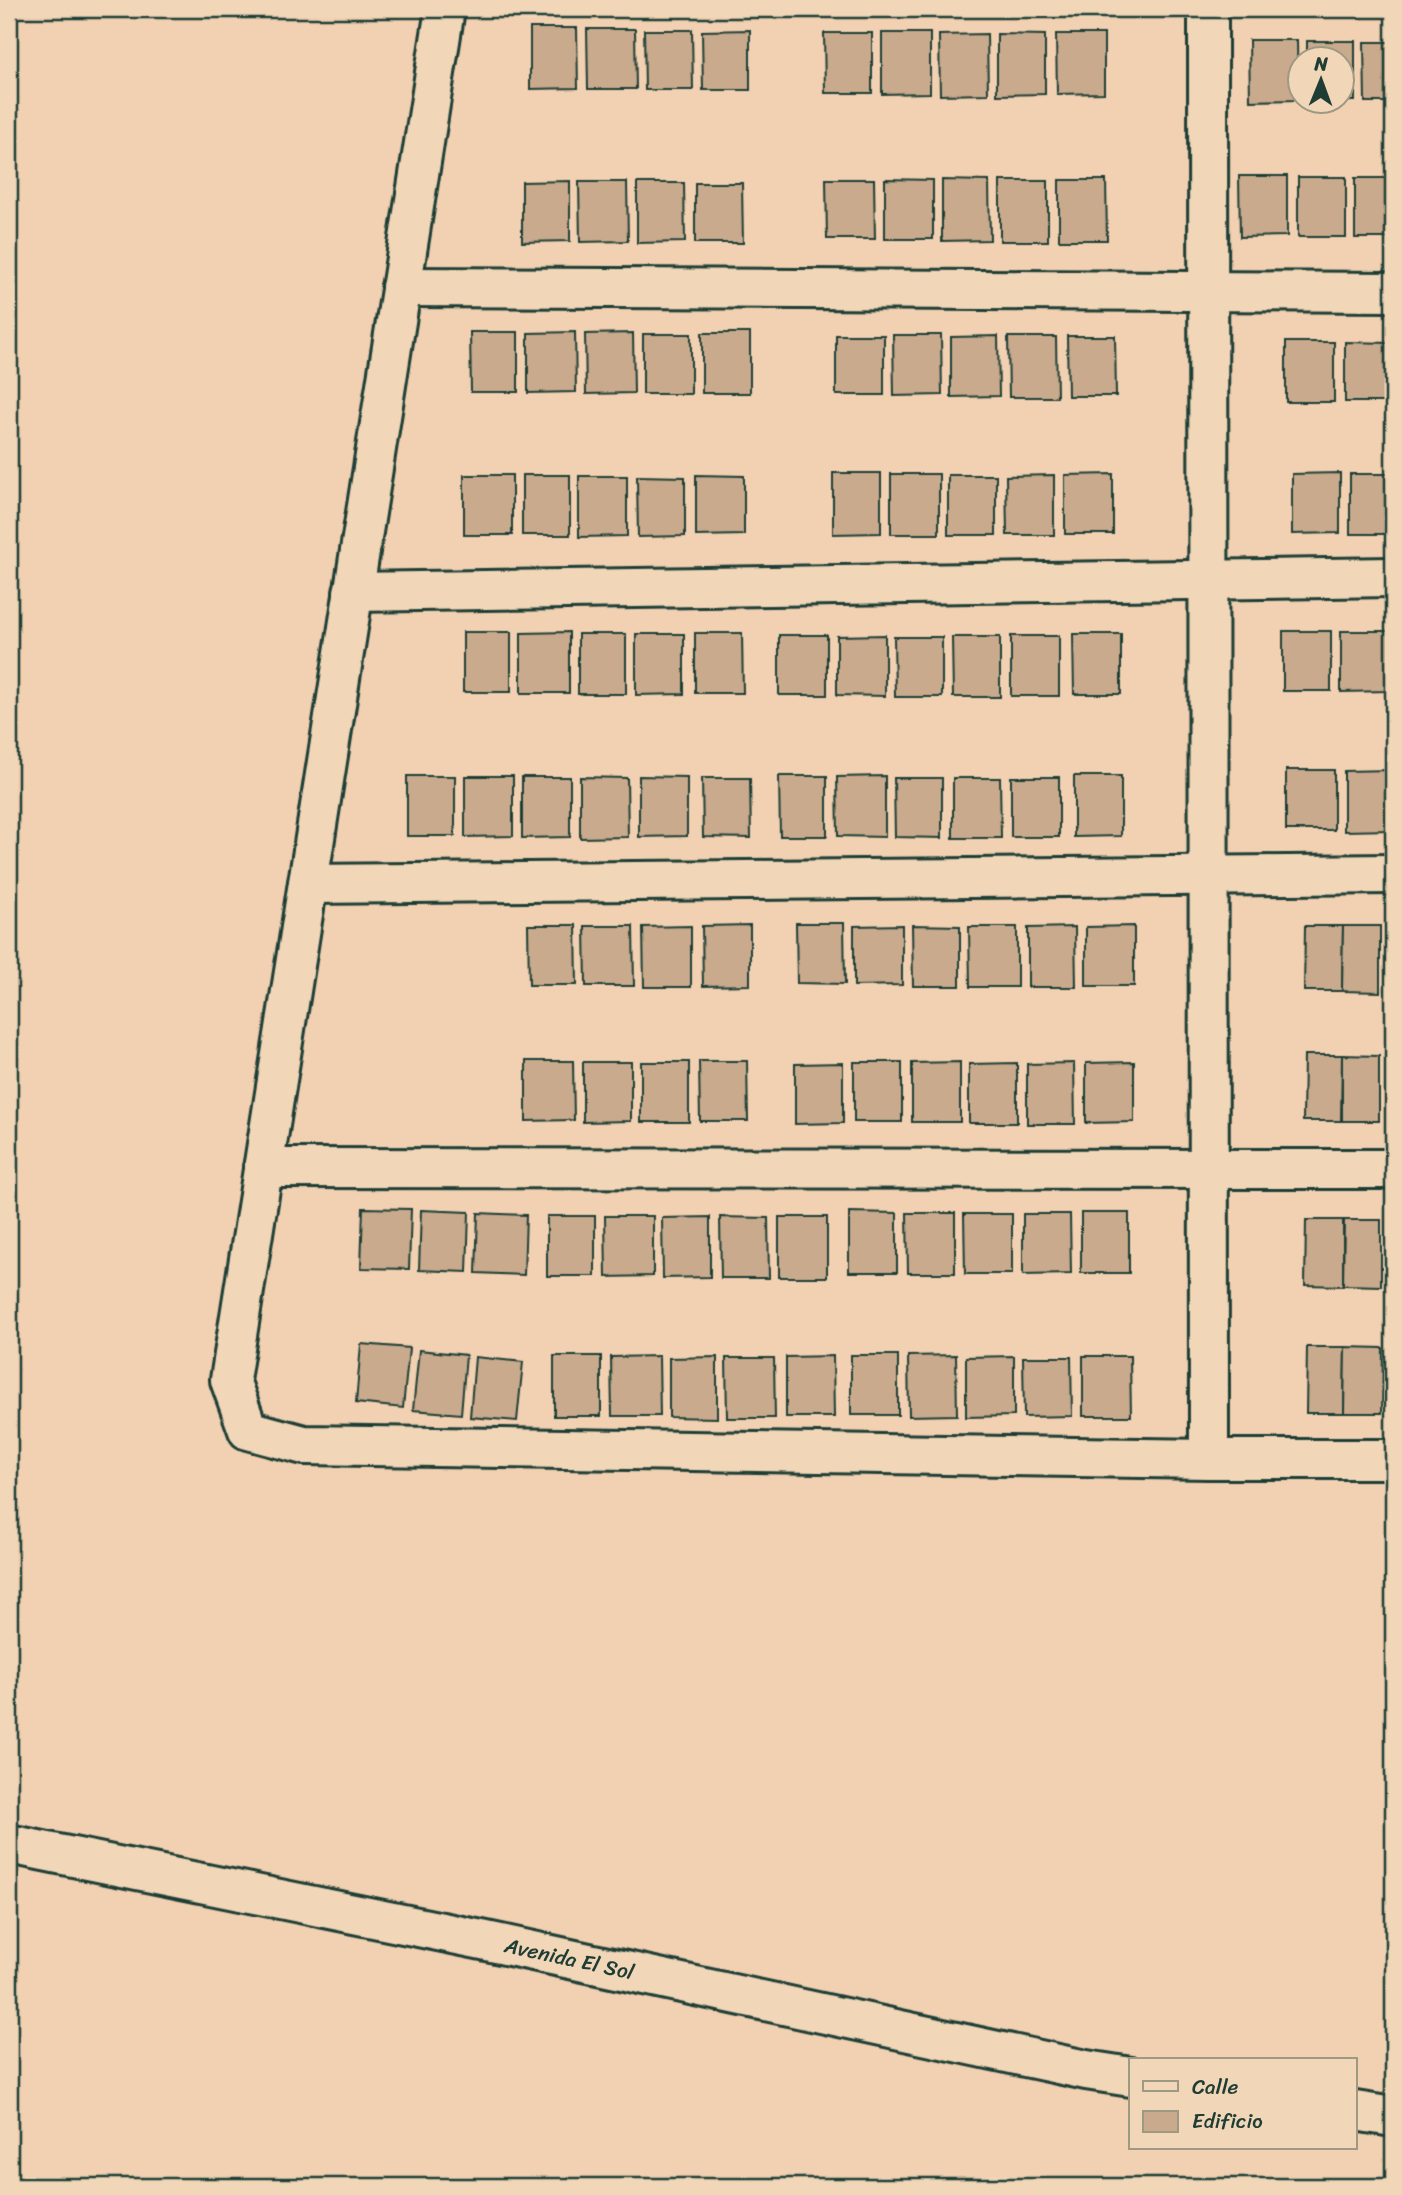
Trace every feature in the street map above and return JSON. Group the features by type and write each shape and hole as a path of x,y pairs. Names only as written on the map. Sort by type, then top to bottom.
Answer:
{"street":[{"path":"445,9 230,1380 248,1430 304,1445 1209,1459 1393,1459"},
{"path":"1208,9 1209,1459"},
{"path":"401,287 1393,292"},
{"path":"354,592 1393,576"},
{"path":"308,884 1393,874"},
{"path":"263,1168 1393,1169"},
{"name":"Avenida El Sol","path":"9,1844 482,1940 1086,2070 1129,2077"},
{"path":"1356,2111 1393,2117"}],"building":[{"path":"530,28 577,28 578,88 530,89"},
{"path":"587,29 635,29 636,89 588,89"},
{"path":"644,30 692,30 693,90 645,90"},
{"path":"750,30 750,90 703,90 702,31"},
{"path":"824,33 872,33 872,93 825,93"},
{"path":"882,33 930,33 930,93 882,94"},
{"path":"987,34 988,94 940,95 939,35"},
{"path":"997,34 1045,35 1045,94 997,95"},
{"path":"1056,34 1104,34 1104,93 1057,94"},
{"path":"1249,40 1297,40 1297,46 1286,46 1286,100 1250,101"},
{"path":"1307,41 1355,41 1355,46 1307,46"},
{"path":"1364,42 1393,42 1393,102 1365,102"},
{"path":"1239,176 1287,176 1287,236 1240,237"},
{"path":"1298,177 1346,177 1346,237 1298,237"},
{"path":"1355,178 1393,178 1393,238 1355,238"},
{"path":"826,179 874,179 875,239 827,239"},
{"path":"885,179 933,180 933,239 885,239"},
{"path":"942,180 989,181 990,240 942,241"},
{"path":"1059,180 1106,180 1107,240 1059,240"},
{"path":"570,181 570,241 522,242 522,182"},
{"path":"1000,181 1048,181 1048,241 1000,241"},
{"path":"579,182 627,182 628,241 580,242"},
{"path":"637,183 684,183 685,242 637,243"},
{"path":"695,183 742,183 743,243 695,243"},
{"path":"470,332 518,332 518,392 471,392"},
{"path":"575,332 576,392 528,393 528,333"},
{"path":"633,333 634,393 586,394 585,334"},
{"path":"702,333 750,333 750,393 702,393"},
{"path":"643,334 691,334 691,394 643,394"},
{"path":"836,335 884,335 884,395 836,395"},
{"path":"893,335 941,335 942,395 894,396"},
{"path":"998,336 999,396 951,397 951,337"},
{"path":"1067,336 1115,336 1116,396 1068,396"},
{"path":"1008,337 1056,337 1057,397 1009,397"},
{"path":"1286,342 1334,342 1334,402 1286,402"},
{"path":"1345,342 1392,343 1393,402 1345,402"},
{"path":"833,473 881,473 881,533 833,534"},
{"path":"1340,473 1340,533 1292,534 1292,474"},
{"path":"891,474 939,474 939,534 891,534"},
{"path":"1113,474 1113,534 1065,534 1065,475"},
{"path":"1350,474 1393,474 1393,534 1350,534"},
{"path":"464,475 512,475 512,535 464,535"},
{"path":"522,475 570,475 570,535 522,535"},
{"path":"696,475 744,476 744,535 696,536"},
{"path":"948,475 996,475 996,535 948,535"},
{"path":"1054,475 1054,535 1007,535 1006,476"},
{"path":"579,476 627,476 627,536 579,537"},
{"path":"637,476 685,477 685,536 638,537"},
{"path":"1283,631 1331,631 1331,691 1283,691"},
{"path":"1341,631 1389,631 1389,691 1341,692"},
{"path":"463,632 511,632 511,692 463,692"},
{"path":"569,632 569,693 521,693 521,633"},
{"path":"695,633 742,633 743,693 695,693"},
{"path":"578,634 626,634 626,694 578,694"},
{"path":"636,634 684,634 684,694 636,695"},
{"path":"1073,634 1121,634 1121,694 1074,694"},
{"path":"779,635 827,635 827,695 779,695"},
{"path":"885,635 885,696 837,695 837,636"},
{"path":"1011,636 1059,636 1059,696 1011,696"},
{"path":"894,637 942,637 942,697 895,697"},
{"path":"952,637 1000,637 1000,697 953,697"},
{"path":"1286,770 1334,770 1334,830 1286,830"},
{"path":"1392,770 1392,830 1344,831 1344,771"},
{"path":"407,776 455,776 455,836 407,836"},
{"path":"465,776 513,776 513,836 465,837"},
{"path":"639,776 687,777 687,836 639,837"},
{"path":"779,776 827,776 827,836 780,836"},
{"path":"885,776 885,837 838,836 837,777"},
{"path":"1074,776 1121,776 1121,836 1074,837"},
{"path":"522,777 570,777 570,837 522,838"},
{"path":"580,777 627,778 628,837 580,838"},
{"path":"1011,777 1059,777 1059,837 1011,837"},
{"path":"702,778 750,778 751,838 703,837"},
{"path":"894,778 942,778 942,838 895,837"},
{"path":"953,778 1000,778 1001,838 953,838"},
{"path":"796,923 844,923 845,984 797,983"},
{"path":"528,925 576,925 577,985 529,985"},
{"path":"750,925 750,985 703,986 702,926"},
{"path":"902,925 902,985 854,986 854,926"},
{"path":"912,925 960,926 960,986 913,986"},
{"path":"585,926 633,926 634,986 586,986"},
{"path":"691,926 691,987 644,987 643,927"},
{"path":"1134,926 1134,986 1086,986 1086,927"},
{"path":"1305,926 1343,926 1342,991 1304,991"},
{"path":"1343,926 1380,926 1380,992 1342,991"},
{"path":"969,927 1017,927 1017,987 970,987"},
{"path":"1075,927 1076,987 1028,987 1028,928"},
{"path":"1304,1055 1342,1055 1341,1121 1303,1121"},
{"path":"1342,1055 1379,1056 1379,1121 1342,1121"},
{"path":"526,1061 573,1061 574,1120 526,1121"},
{"path":"699,1061 747,1061 748,1121 700,1121"},
{"path":"583,1062 631,1062 631,1121 583,1122"},
{"path":"641,1062 689,1062 689,1122 641,1122"},
{"path":"854,1062 902,1062 902,1122 854,1122"},
{"path":"960,1062 960,1122 912,1122 912,1063"},
{"path":"1134,1062 1134,1122 1086,1123 1086,1063"},
{"path":"843,1063 843,1123 795,1124 795,1064"},
{"path":"1017,1063 1017,1123 969,1123 969,1064"},
{"path":"1074,1063 1075,1124 1027,1124 1027,1064"},
{"path":"363,1208 411,1209 409,1269 361,1268"},
{"path":"421,1210 469,1212 467,1272 419,1270"},
{"path":"849,1212 897,1213 897,1272 849,1272"},
{"path":"478,1213 526,1215 524,1275 476,1273"},
{"path":"907,1213 955,1213 955,1273 908,1273"},
{"path":"1081,1213 1129,1213 1129,1273 1081,1273"},
{"path":"964,1214 1012,1214 1012,1274 965,1274"},
{"path":"1023,1214 1070,1214 1071,1274 1023,1275"},
{"path":"547,1216 595,1216 595,1276 547,1276"},
{"path":"605,1216 653,1216 653,1276 606,1277"},
{"path":"710,1217 710,1277 663,1278 662,1218"},
{"path":"720,1217 768,1218 769,1278 721,1278"},
{"path":"779,1217 827,1217 827,1277 779,1277"},
{"path":"1306,1220 1343,1220 1343,1286 1305,1285"},
{"path":"1344,1220 1381,1220 1381,1286 1343,1285"},
{"path":"361,1344 409,1348 403,1408 356,1403"},
{"path":"1307,1347 1345,1347 1344,1413 1306,1413"},
{"path":"1345,1347 1383,1348 1382,1413 1344,1413"},
{"path":"419,1350 466,1355 461,1414 413,1410"},
{"path":"851,1355 898,1355 898,1415 851,1415"},
{"path":"956,1355 957,1415 909,1416 908,1356"},
{"path":"554,1356 601,1356 601,1416 554,1416"},
{"path":"659,1356 660,1416 612,1416 611,1357"},
{"path":"833,1356 834,1417 786,1417 786,1357"},
{"path":"1014,1356 1014,1416 966,1417 966,1357"},
{"path":"1083,1356 1130,1356 1131,1416 1083,1416"},
{"path":"475,1357 523,1362 517,1421 470,1417"},
{"path":"717,1357 717,1418 669,1417 669,1358"},
{"path":"1023,1357 1071,1357 1072,1416 1024,1417"},
{"path":"726,1358 774,1358 775,1418 727,1418"}]}
